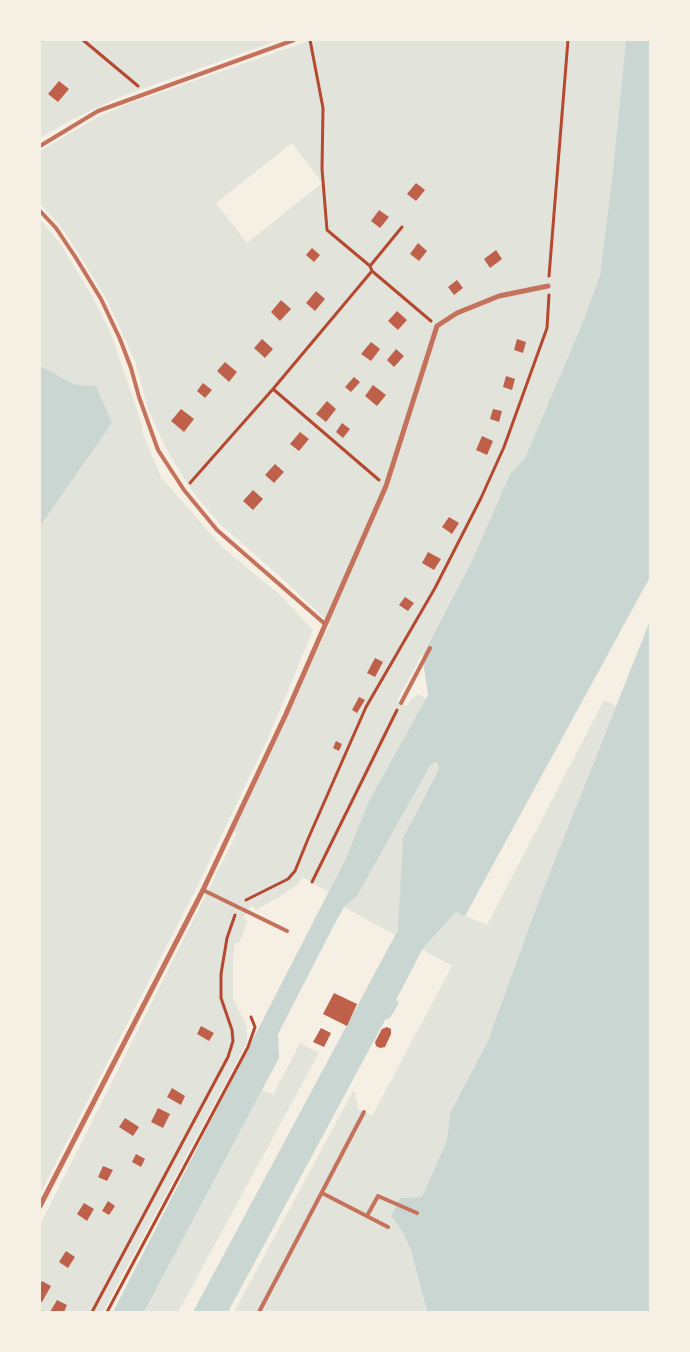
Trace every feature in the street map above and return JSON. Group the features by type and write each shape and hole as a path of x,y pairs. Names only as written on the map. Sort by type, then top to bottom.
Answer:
{"street":[{"path":"40,1206 203,890 286,714 386,486 437,326 456,313 499,296 548,286"}],"lane":[{"path":"40,146 98,111 294,40"},
{"path":"40,211 56,228 101,299 131,368 158,450 184,490 217,530 325,624"},
{"path":"401,703 430,648"},
{"path":"203,890 287,931"},
{"path":"259,1312 364,1112"},
{"path":"322,1194 388,1227"},
{"path":"367,1216 378,1196 417,1213"}],"path":[{"path":"83,40 147,93"},
{"path":"310,40 323,108 322,169 327,230 437,326"},
{"path":"92,1312 228,1057 233,1041 232,1030 221,998 221,974 227,938 238,907 245,901 288,879 295,871 366,707 435,588 481,498 504,447 547,328 548,286 568,40"},
{"path":"370,266 402,227"},
{"path":"184,490 273,389 372,271"},
{"path":"273,389 386,486"},
{"path":"312,882 401,703"},
{"path":"107,1312 248,1047 255,1027 251,1017"}],"shaded area":[{"path":"40,40 279,40 117,98 69,121 40,138"},
{"path":"311,40 626,40 600,275 583,322 525,458 510,474 470,565 397,701 407,706 411,699 419,694 426,699 369,801 346,858 328,892 303,877 298,884 278,898 257,909 251,906 243,918 248,921 239,943 235,943 233,999 247,1027 247,1043 103,1312 40,1312 40,1225 237,833 228,829 330,624 285,581 221,525 192,491 165,447 148,409 135,361 107,300 72,243 58,223 40,204 40,151 98,117 128,104","holes":["292,143 322,183 247,243 216,203"]},
{"path":"626,40 650,40 650,577 465,916 456,912 422,950 396,1000 399,1002 397,1006 390,1018 385,1020 228,1312 193,1312 398,930 403,838 439,769 437,762 431,764 357,896 344,907 333,927 278,1034 279,1058 144,1312 113,1312 346,858 369,801 428,695 423,654 470,565 510,474 525,458 583,322 600,275"},
{"path":"40,219 60,243 91,294 111,333 142,425 143,434 161,477 223,548 279,594 313,630 268,738 197,887 40,1194"},
{"path":"40,366 75,385 96,386 112,423 40,526"},
{"path":"650,621 650,1312 427,1312 411,1250 402,1231 391,1216 400,1198 422,1197 447,1140 450,1113 487,1043 539,900"},
{"path":"604,700 616,706 539,900 487,1043 450,1113 447,1140 422,1197 400,1198 391,1216 402,1231 411,1250 427,1312 234,1312 353,1091 359,1110 372,1116 452,966 423,950 456,912 487,925"},
{"path":"434,762 439,765 439,769 403,838 399,925 395,935 344,907 357,896 431,764"},
{"path":"300,1043 319,1053 178,1312 144,1312 262,1090 273,1095"}],"building":[{"path":"59,81 69,89 58,102 48,94"},
{"path":"416,183 425,190 416,201 407,194"},
{"path":"379,210 389,217 380,228 371,221"},
{"path":"418,243 427,251 419,261 410,254"},
{"path":"312,248 320,255 314,262 306,255"},
{"path":"496,250 502,259 490,268 484,259"},
{"path":"457,280 463,288 454,295 448,287"},
{"path":"316,291 325,299 315,311 306,303"},
{"path":"281,300 291,309 280,321 271,312"},
{"path":"397,311 407,320 398,330 388,321"},
{"path":"262,339 273,349 265,358 254,348"},
{"path":"517,339 526,342 523,353 514,350"},
{"path":"371,342 380,349 371,361 361,354"},
{"path":"396,349 404,356 394,367 387,360"},
{"path":"225,362 237,372 229,382 217,371"},
{"path":"506,376 515,379 512,390 503,387"},
{"path":"354,377 360,382 351,392 345,387"},
{"path":"203,383 212,390 205,398 197,391"},
{"path":"373,385 386,395 377,406 365,396"},
{"path":"327,401 336,409 326,422 316,414"},
{"path":"181,409 194,419 184,432 171,421"},
{"path":"493,409 502,411 499,422 490,419"},
{"path":"342,423 350,429 343,438 336,432"},
{"path":"300,432 309,439 299,451 290,444"},
{"path":"482,436 493,441 487,455 476,450"},
{"path":"275,464 284,472 274,483 265,475"},
{"path":"253,490 263,499 253,510 243,501"},
{"path":"449,517 459,523 452,534 442,527"},
{"path":"428,552 441,559 434,570 422,563"},
{"path":"405,597 414,603 408,611 399,605"},
{"path":"375,658 383,662 375,677 367,673"},
{"path":"359,697 365,700 357,713 352,710"},
{"path":"336,741 342,744 339,751 333,748"},
{"path":"334,993 357,1004 347,1026 323,1014"},
{"path":"201,1026 214,1033 209,1041 197,1034"},
{"path":"387,1027 391,1029 391,1034 385,1047 380,1048 376,1046 375,1042 382,1029"},
{"path":"321,1028 331,1033 324,1047 313,1042"},
{"path":"172,1088 185,1096 181,1105 167,1097"},
{"path":"158,1108 170,1114 163,1128 151,1122"},
{"path":"125,1118 139,1127 133,1136 119,1127"},
{"path":"136,1154 145,1159 141,1167 132,1162"},
{"path":"103,1166 113,1170 107,1181 98,1177"},
{"path":"108,1201 115,1206 109,1215 102,1211"},
{"path":"84,1203 94,1209 87,1221 77,1214"},
{"path":"66,1251 75,1257 68,1268 59,1262"},
{"path":"42,1281 51,1286 42,1302 40,1301 40,1284"},
{"path":"57,1300 67,1305 64,1312 50,1312"}]}
